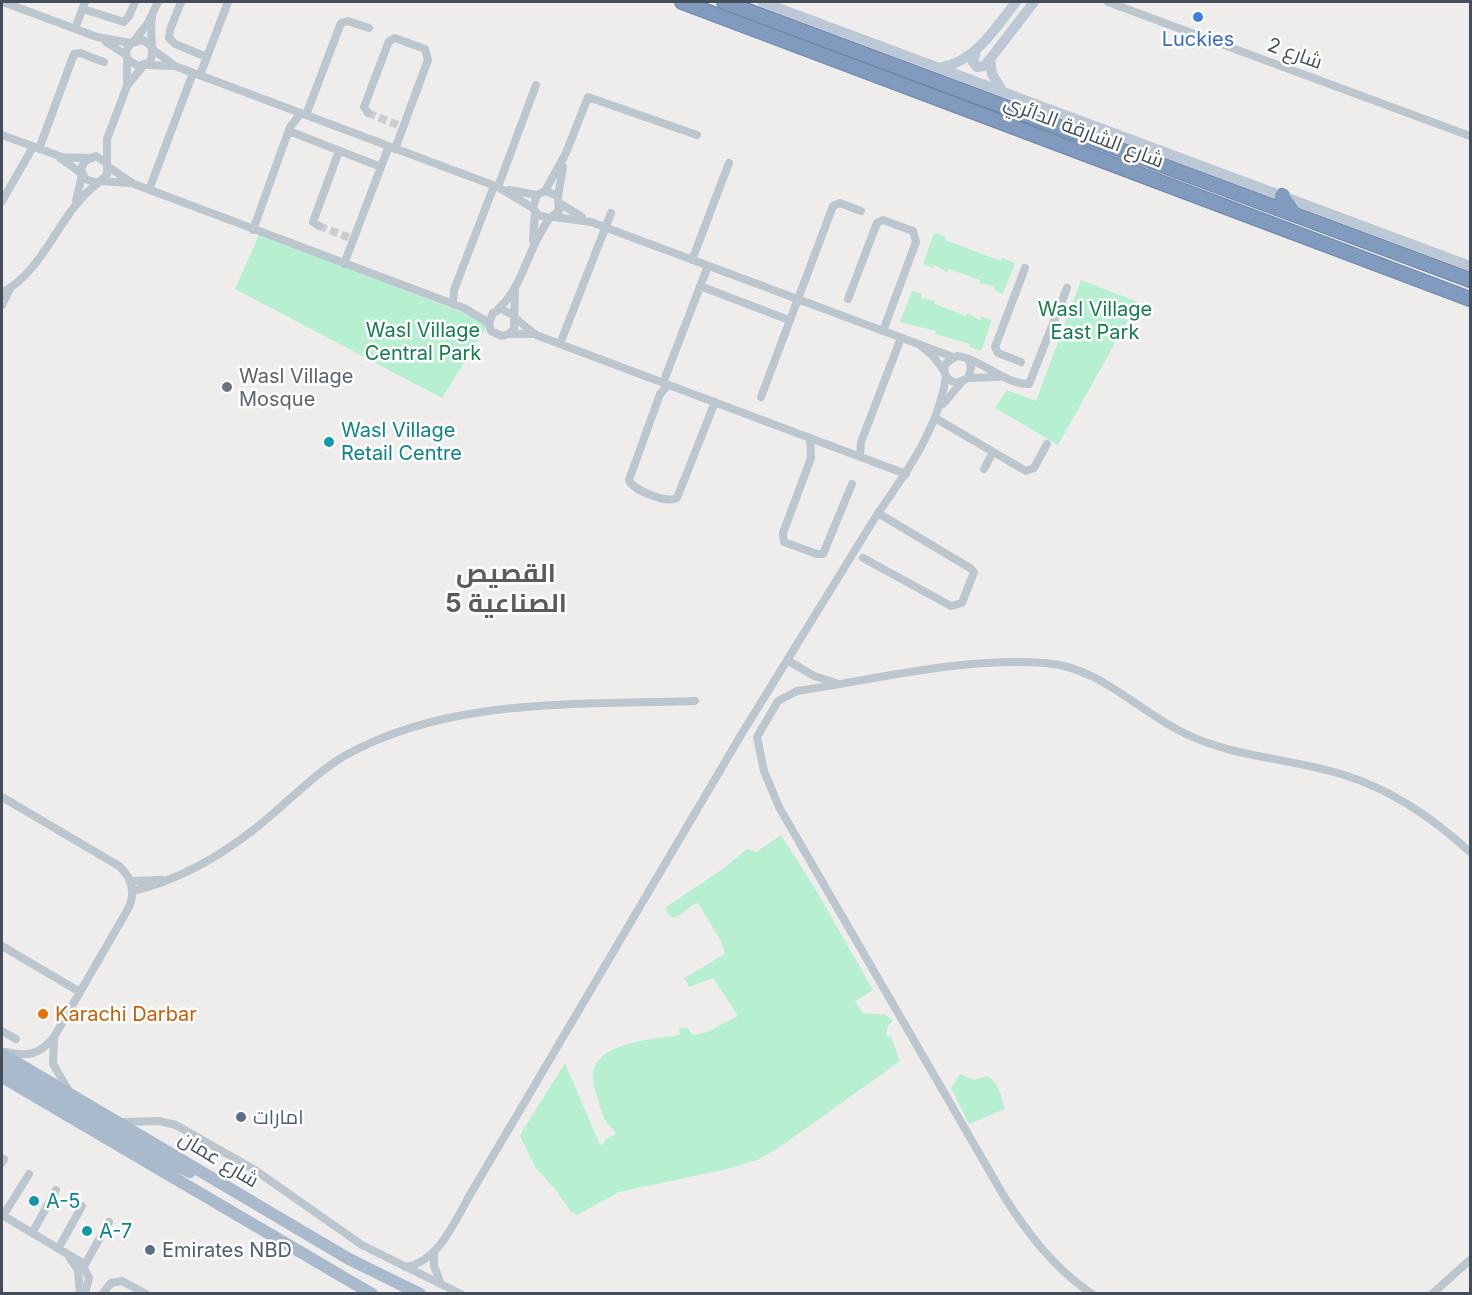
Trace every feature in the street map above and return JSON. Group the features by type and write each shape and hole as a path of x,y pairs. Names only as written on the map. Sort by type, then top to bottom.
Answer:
{"highway":[{"name":"شارع الشارقة الدائري","path":"682,2 1470,299"},
{"name":"شارع الشارقة الدائري","path":"724,2 1470,280"},
{"path":"1282,196 1295,215"}],"main road":[{"name":"شارع عمان","path":"2,1052 350,1259 420,1293"},
{"path":"2,1065 156,1156 230,1188"},
{"name":"شارع عمان","path":"2,1077 372,1293"}],"street":[{"path":"3,2 97,37 132,42 143,40 175,66 496,186 541,193 559,200 591,222"},
{"path":"75,29 84,5 124,22 135,2"},
{"path":"127,86 127,57 132,42 152,17 158,2"},
{"path":"181,2 170,30 170,38 175,44 207,57"},
{"path":"149,190 196,74 207,57 228,2"},
{"path":"762,2 1470,266"},
{"path":"1016,2 978,48 972,58 974,64 981,67 990,59 1034,2"},
{"name":"شارع 2","path":"1108,2 1470,136"},
{"path":"2,305 11,288 37,260 73,208 107,175 107,139 127,86 152,58 152,17"},
{"path":"253,230 289,131 303,114 340,23 348,21 369,28"},
{"path":"97,37 127,57 134,65 175,66"},
{"path":"344,264 351,238 417,91 428,60 428,52 414,45 392,39 364,107 368,113"},
{"path":"941,68 958,63 978,48"},
{"path":"3,196 36,148 74,54 80,53 104,62"},
{"path":"990,59 995,80 1003,92"},
{"path":"453,304 454,290 536,86"},
{"path":"530,249 552,218 559,200 566,153 586,98 591,96 697,135"},
{"path":"289,131 381,167"},
{"path":"2,135 53,154 70,158 90,157 106,164 134,184 464,308 489,323 494,333 502,336 536,335 885,465 904,476"},
{"path":"73,208 82,174 82,164 107,139"},
{"path":"319,226 313,222 339,151"},
{"path":"509,334 514,329 515,289 530,249 534,210 541,193 566,153"},
{"path":"53,154 82,174 89,182 134,184"},
{"path":"692,260 729,163"},
{"path":"496,186 534,210 541,218 591,222 936,349 952,357 961,356 1024,384 1031,383 1067,288"},
{"path":"760,397 833,206 840,203 861,211"},
{"path":"560,344 611,213"},
{"path":"848,299 877,223 883,220 913,231 916,242 883,331"},
{"path":"708,266 666,384 660,394 628,480 633,486 669,500 676,498 715,402"},
{"path":"1021,362 998,353 994,347 1025,268"},
{"path":"700,286 789,320"},
{"path":"2,293 11,288"},
{"path":"489,323 495,312 515,289"},
{"path":"464,308 495,312 506,309 536,335"},
{"path":"860,456 861,442 901,338"},
{"path":"918,344 933,356 952,382 1004,377"},
{"path":"936,414 946,363 952,357"},
{"path":"405,1267 418,1264 434,1252 787,660 878,513 904,476 936,414 965,380 971,368 969,361"},
{"path":"936,414 993,453 1026,471 1030,471 1047,444"},
{"path":"810,438 811,458 783,533 784,542 817,554 825,552 852,484"},
{"path":"984,469 993,453"},
{"path":"863,558 951,606 962,603 974,579 974,572 970,568 878,513"},
{"path":"787,660 814,676 844,684"},
{"path":"1092,1293 1053,1261 1027,1232 1005,1198 784,817 768,784 757,737 773,707 790,694 976,665 1045,663 1073,668 1111,686 1161,721 1211,745 1254,757 1344,775 1379,788 1412,805 1443,827 1470,852"},
{"path":"133,891 167,880 236,842 332,764 360,748 406,730 457,717 504,711 695,701"},
{"path":"2,797 119,866 130,881 133,891 128,909 54,1037 43,1050 33,1055 2,1052"},
{"path":"130,881 167,880"},
{"path":"2,946 80,992"},
{"path":"2,1031 16,1038"},
{"path":"54,1037 53,1064 69,1091"},
{"path":"119,1122 159,1121 176,1125 255,1170 343,1234 461,1293"},
{"path":"29,1174 2,1216 84,1266 89,1278 85,1293"},
{"path":"32,1233 56,1190"},
{"path":"61,1251 82,1206"},
{"path":"84,1266 109,1222"},
{"path":"61,1251 78,1270 80,1293"},
{"path":"434,1252 435,1272 441,1284"},
{"path":"1432,1293 1470,1260"},
{"path":"102,1293 111,1283 122,1281 146,1293"}],"green space":[{"name":"Wasl Village Central Park","path":"260,233 489,323 442,398 235,289"},
{"path":"934,233 946,237 945,240 1001,261 1002,258 1015,263 1003,294 994,290 995,286 979,283 980,280 949,269 947,272 934,265 933,268 923,264"},
{"name":"Wasl Village East Park","path":"1081,280 1138,302 1058,445 995,408 1007,390 1036,401"},
{"path":"912,291 922,294 921,298 935,301 935,304 966,316 968,313 980,320 982,317 992,320 981,351 969,347 970,344 935,334 936,331 900,322"},
{"path":"781,835 816,890 873,990 855,1001 863,1013 886,1015 893,1021 888,1026 886,1036 891,1037 900,1061 777,1149 757,1160 727,1169 619,1192 577,1215 571,1212 555,1189 535,1167 520,1136 523,1130 565,1063 600,1145 604,1144 605,1139 616,1134 605,1120 596,1093 593,1073 598,1061 621,1046 680,1035 679,1028 688,1028 692,1035 707,1032 738,1016 713,978 689,987 684,978 725,954 721,941 698,903 674,918 667,914 666,907 723,869 747,849 756,852"},
{"path":"960,1074 974,1080 987,1076 991,1079 999,1090 1005,1109 969,1124 951,1088"}],"tunnel":[{"path":"368,113 398,125"},
{"path":"319,226 350,238"}],"place":[{"name":"Luckies","path":"1198,17"},
{"name":"Wasl Village Mosque","path":"227,387"},
{"name":"Wasl Village Retail Centre","path":"329,442"},
{"name":"Karachi Darbar","path":"43,1014"},
{"name":"امارات","path":"241,1117"},
{"name":"A-5","path":"34,1201"},
{"name":"A-7","path":"87,1231"},
{"name":"Emirates NBD","path":"150,1250"}],"district":[{"name":"القصيص الصناعية 5","path":"506,587"}]}
